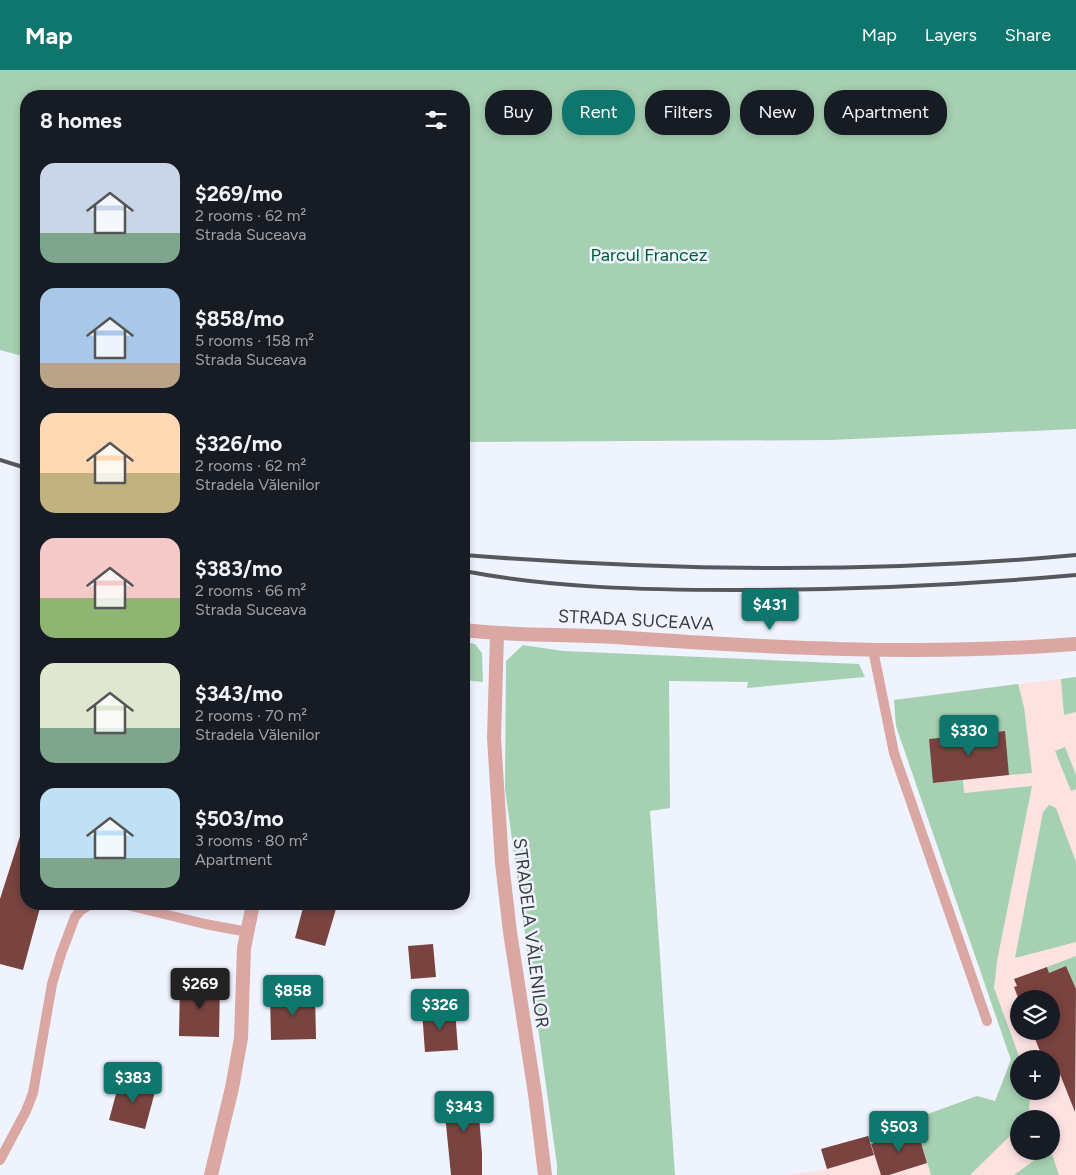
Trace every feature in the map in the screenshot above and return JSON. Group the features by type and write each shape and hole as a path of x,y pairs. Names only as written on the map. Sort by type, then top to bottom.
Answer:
{"street":[{"name":"STRADA SUCEAVA","path":"470,631 497,634 594,636 873,650 1027,648 1076,644"},
{"name":"STRADELA VĂLENILOR","path":"497,634 494,738 502,863 545,1175"},
{"path":"211,1175 232,1088 241,1038 244,948 252,910"}],"lane":[{"path":"873,650 894,753 987,1021"},
{"path":"0,1160 26,1112 33,1093 52,984 64,946 76,917 81,910"},
{"path":"148,910 248,932"}],"shaded area":[{"path":"1076,677 1076,1175 789,1175 827,1169 821,1149 868,1136 977,1096 995,1101 1010,1063 1010,1100 1060,1100 1060,1050 1010,1050 1010,1057 896,726 894,700"}],"green space":[{"name":"Parcul Francez","path":"0,70 1076,70 1076,429 831,440 470,442 470,90 20,90 20,355 0,350"},
{"path":"470,643 475,644 482,653 483,682 470,681"},
{"path":"523,645 563,651 859,664 865,677 747,688 748,682 669,681 670,808 650,811 675,1175 557,1175 505,789 506,661"},
{"path":"1076,677 1076,712 1064,715 1061,679"},
{"path":"1018,684 1024,707 1032,773 1009,775 1004,731 929,740 934,783 963,780 964,793 1032,786 997,961 994,988 1010,1032 1010,1040 1013,1040 1017,1050 1010,1050 1010,1057 896,726 894,700"},
{"path":"1065,747 1076,775 1076,789 1071,791 1055,751"},
{"path":"1049,805 1056,808 1076,862 1076,942 1015,958 1043,812"},
{"path":"1076,956 1076,989 1066,966 1049,973 1047,967"},
{"path":"1010,1063 1010,1100 1030,1100 1029,1110 1010,1110 1010,1136 970,1175 931,1175 917,1129 871,1144 868,1136 977,1096 995,1101"},
{"path":"1035,1160 1054,1160 1059,1175 1014,1175"}],"building":[{"path":"1005,731 1009,775 933,783 929,739"},
{"path":"20,836 20,910 39,910 23,970 0,964 0,899"},
{"path":"302,910 336,910 325,946 295,938"},
{"path":"433,944 436,977 411,979 408,946"},
{"path":"1066,966 1076,989 1075,1112 1060,1074 1060,1050 1039,1050 1036,1040 1060,1040 1060,990 1015,990 1014,987 1017,986 1014,979 1047,967 1049,973"},
{"path":"180,982 220,983 219,1037 179,1036"},
{"path":"315,993 316,1039 271,1040 270,995"},
{"path":"455,1009 458,1050 425,1052 422,1011"},
{"path":"120,1079 156,1088 145,1129 109,1120"},
{"path":"477,1091 482,1175 451,1175 443,1094"},
{"path":"917,1129 927,1163 889,1175 881,1175 871,1144"},
{"path":"868,1136 874,1155 827,1169 821,1149"}],"railway":[{"path":"0,460 20,466"},
{"path":"470,555 694,567 846,568 999,561 1076,555"},
{"path":"470,572 531,581 599,587 701,590 778,590 906,586 1076,575"}]}
